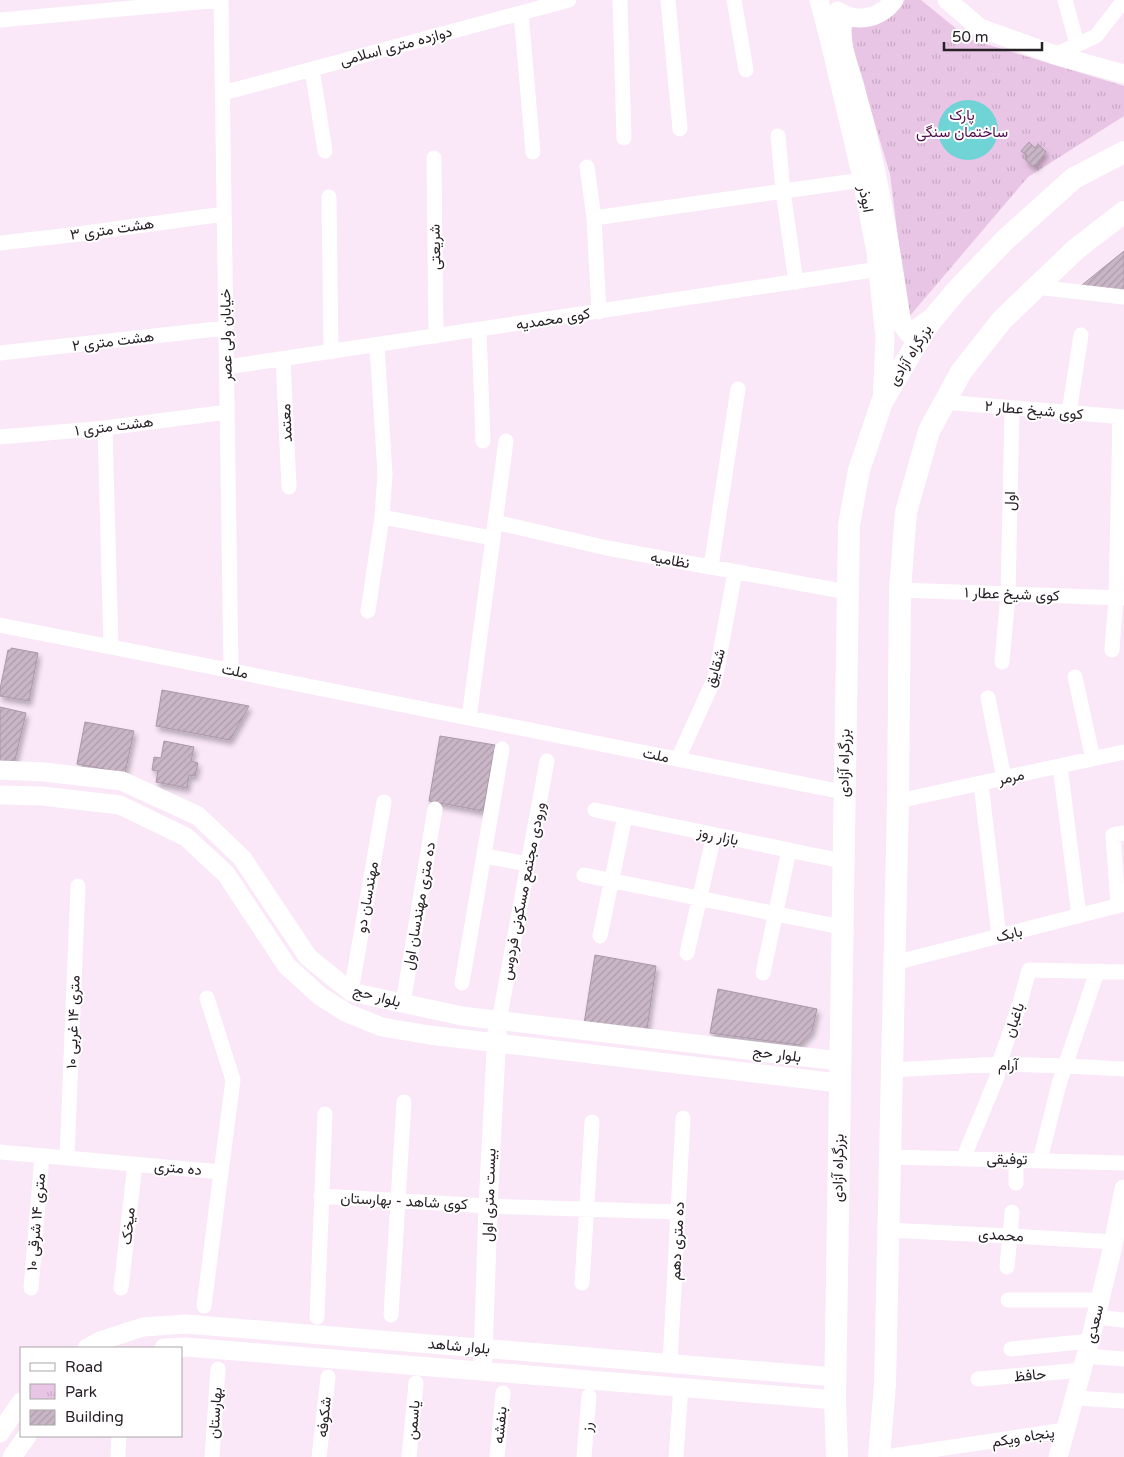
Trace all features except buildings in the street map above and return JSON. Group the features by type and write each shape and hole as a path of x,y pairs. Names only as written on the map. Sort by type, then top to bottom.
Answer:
{"highway":[{"name":"بزرگراه آزادی","path":"837,1457 834,1400 848,525 859,470 882,402 927,326 956,291 1005,240 1124,136"},
{"name":"بزرگراه آزادی","path":"1074,178 1124,152"},
{"path":"888,1457 885,1384 898,801 900,590 906,512 929,432 961,372 1002,320 1075,250 1124,212"},
{"name":"بزرگراه آزادی","path":"827,1457 835,1425"}],"main road":[{"name":"ابوذر","path":"819,0 862,180 902,325 908,334 936,315"},
{"path":"827,0 833,8 844,15 868,18 880,13 890,6 894,0"},
{"path":"947,0 980,28 1055,55 1124,74"},
{"name":"ابوذر","path":"849,17 843,21 841,32 846,59 872,153 886,220 885,338 882,402"},
{"name":"بلوار حج","path":"0,770 44,772 122,781 198,816 242,858 308,957 351,992 462,1016 839,1061"},
{"path":"140,815 150,794"},
{"name":"بلوار حج","path":"0,795 42,796 120,805 186,836 226,874 287,966 320,996 340,1009 382,1027 430,1036 839,1084"},
{"name":"بیست متری اول","path":"482,1370 488,1206 496,1044 499,1021"},
{"path":"807,1080 808,1058"},
{"name":"سعدی","path":"1058,1457 1098,1309 1116,1251 1124,1189"},
{"name":"بلوار شاهد","path":"89,1347 100,1341 144,1327 186,1324 835,1377"},
{"path":"199,1348 202,1325"},
{"name":"بلوار شاهد","path":"182,1347 834,1400"},
{"path":"795,1396 796,1374"},
{"path":"0,1433 20,1403"},
{"path":"12,1457 26,1437"}],"street":[{"path":"0,20 221,0"},
{"name":"خیابان ولی عصر","path":"221,0 231,670"},
{"name":"دوازده متری اسلامی","path":"223,93 569,0"},
{"path":"620,0 624,138"},
{"path":"668,0 680,129"},
{"path":"734,0 746,70"},
{"path":"1066,0 1077,44"},
{"path":"1055,55 1096,36 1124,0"},
{"path":"521,13 533,152"},
{"path":"312,69 325,151"},
{"path":"778,136 783,191 796,282"},
{"name":"شریعتی","path":"434,158 436,336"},
{"path":"587,167 594,218 599,312"},
{"path":"594,218 862,180"},
{"path":"329,197 331,352"},
{"name":"هشت متری ۳","path":"0,243 224,214"},
{"name":"کوی محمدیه","path":"227,367 886,268"},
{"path":"1036,287 1124,297"},
{"name":"هشت متری ۲","path":"0,353 226,328"},
{"path":"479,330 483,441"},
{"path":"1069,413 1081,335"},
{"path":"368,611 382,517 385,474 377,345"},
{"name":"معتمد","path":"283,359 289,487"},
{"path":"710,567 738,389"},
{"name":"کوی شیخ عطار ۲","path":"944,402 1122,417"},
{"name":"اول","path":"1002,662 1008,594 1012,408"},
{"name":"هشت متری ۱","path":"0,437 105,428 227,412"},
{"path":"1112,650 1120,598 1122,417"},
{"path":"105,428 111,647"},
{"path":"469,718 506,441"},
{"path":"382,517 492,538"},
{"name":"نظامیه","path":"494,522 607,548 847,592"},
{"name":"شقایق","path":"678,759 716,675 735,572"},
{"name":"کوی شیخ عطار ۱","path":"900,590 1120,598"},
{"name":"ملت","path":"0,625 843,792"},
{"path":"1075,677 1093,759"},
{"path":"988,698 1004,778"},
{"path":"462,983 502,750"},
{"name":"مرمر","path":"898,801 1124,752"},
{"name":"ورودی مجتمع مسکونی فردوس","path":"499,1021 547,761"},
{"path":"1060,766 1078,916"},
{"path":"980,784 999,936"},
{"name":"مهندسان دو","path":"351,992 384,802"},
{"name":"ده متری مهندسان اول","path":"403,1003 435,809"},
{"name":"بازار روز","path":"595,810 842,862"},
{"path":"600,936 625,816"},
{"path":"1121,905 1113,835 1124,833"},
{"path":"686,953 714,835"},
{"path":"764,974 789,850"},
{"path":"484,856 528,864"},
{"path":"584,876 841,927"},
{"name":"۱۰ متری ۱۴ غربی","path":"68,1158 78,886"},
{"name":"بابک","path":"894,963 1121,905"},
{"name":"باغبان","path":"963,1159 996,1077 1029,970 1124,972"},
{"path":"1040,1160 1059,1084 1097,972"},
{"path":"207,998 233,1080 221,1172"},
{"name":"آرام","path":"892,1070 999,1064 1124,1070"},
{"path":"391,1315 404,1102"},
{"path":"317,1316 325,1114"},
{"name":"ده متری دهم","path":"670,1363 683,1118"},
{"path":"582,1283 592,1122"},
{"name":"ده متری","path":"0,1152 221,1172 204,1306"},
{"name":"۱۰ متری ۱۴ شرقی","path":"30,1288 42,1156"},
{"name":"توفیقی","path":"890,1157 1124,1163"},
{"path":"1016,1160 1016,1183"},
{"name":"میخک","path":"121,1288 135,1164"},
{"name":"کوی شاهد - بهارستان","path":"321,1196 488,1206 678,1212"},
{"path":"1006,1267 1012,1212"},
{"name":"محمدی","path":"888,1230 1010,1236 1116,1251"},
{"path":"1008,1300 1098,1309 1124,1320"},
{"path":"1010,1349 1124,1359"},
{"name":"حافظ","path":"978,1379 1086,1356"},
{"name":"بهارستان","path":"212,1457 218,1369"},
{"name":"شکوفه","path":"320,1457 328,1377"},
{"name":"یاسمن","path":"409,1457 416,1383"},
{"path":"676,1457 681,1387"},
{"name":"بنفشه","path":"497,1457 503,1392"},
{"name":"رز","path":"584,1457 589,1396"},
{"path":"1074,1398 1124,1401"},
{"name":"پنجاه ویکم","path":"888,1457 1065,1430"},
{"path":"118,1457 119,1437"}],"green space":[{"name":"پارک ساختمان سنگی","path":"905,0 921,0 969,39 1124,86 1124,116 1028,177 908,318 890,174 846,28 886,16"}],"water":[{"path":"968,100 985,105 993,113 998,130 993,147 985,155 968,160 951,155 943,147 938,130 943,113 951,105"}]}
